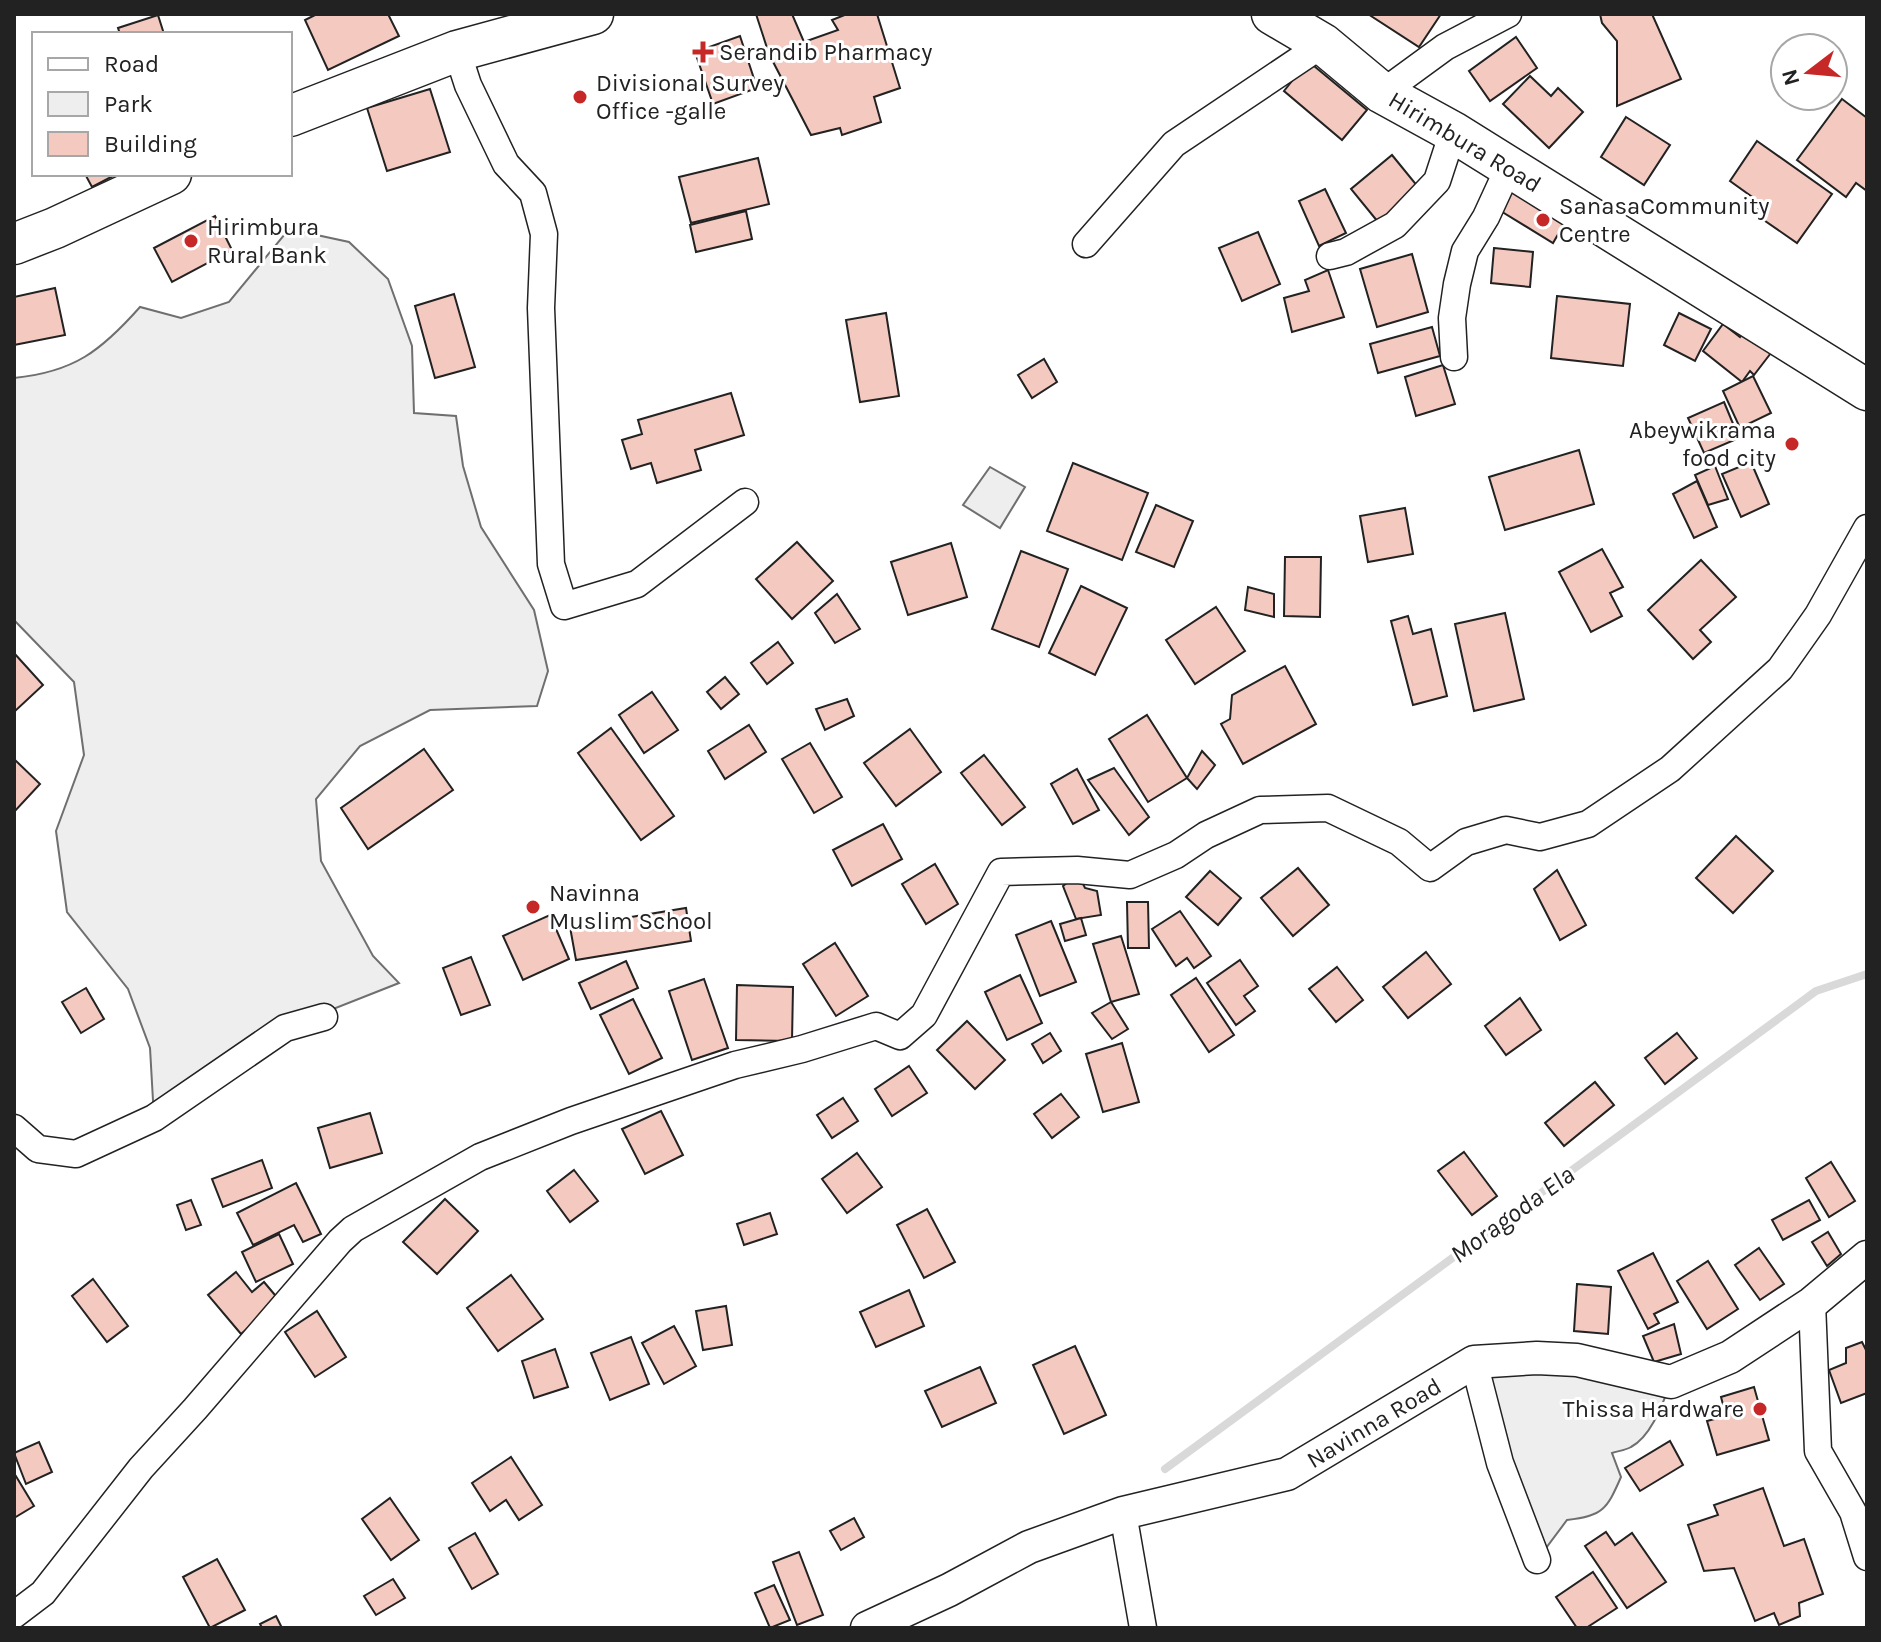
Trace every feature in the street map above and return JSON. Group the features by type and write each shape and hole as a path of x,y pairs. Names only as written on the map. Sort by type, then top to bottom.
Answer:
{"main road":[{"path":"292,115 457,51 593,14"},
{"name":"Hirimbura Road","path":"1272,14 1323,44 1382,93 1453,132 1867,390"},
{"path":"14,244 167,176"}],"street":[{"path":"1382,93 1445,47 1508,14"},
{"path":"1086,244 1174,144 1323,44"},
{"path":"457,51 468,85 506,164 533,193 544,234 541,308 551,564 564,606 637,584 745,502"},
{"path":"1330,256 1346,252 1395,225 1437,181 1453,132"},
{"path":"1454,357 1452,318 1465,251 1486,217 1509,167"},
{"path":"14,1615 43,1593 141,1468 353,1229 480,1157 571,1121 735,1065 802,1049 876,1026 900,1036 924,1015 1001,872 1077,870 1130,875 1176,855 1206,835 1260,810 1328,808 1399,842 1430,868 1466,842 1506,830 1540,837 1588,824 1670,769 1780,669 1818,615 1867,528"},
{"path":"14,1128 38,1149 76,1154 154,1118 285,1028 324,1017"},
{"name":"Navinna Road","path":"867,1628 949,1590 1029,1547 1123,1513 1287,1474 1474,1362 1537,1358 1577,1360 1671,1382 1730,1357 1812,1303 1867,1257"},
{"path":"1812,1303 1818,1451 1853,1512 1867,1557"},
{"path":"1474,1362 1500,1463 1537,1560"},
{"path":"1123,1513 1143,1628"}],"green space":[{"path":"289,229 349,242 388,279 412,346 414,413 456,416 463,466 481,527 534,610 548,671 537,706 430,710 360,746 316,799 321,861 373,956 399,983 285,1028 154,1118 150,1048 128,989 67,912 56,831 84,755 74,682 14,620 14,378 54,371 85,357 112,336 140,307 181,318 229,302"},
{"path":"990,467 1025,487 1000,528 963,505"},
{"path":"1474,1362 1671,1382 1645,1435 1631,1447 1612,1453 1621,1477 1607,1504 1589,1516 1567,1520 1537,1560"}],"building":[{"path":"317,14 388,14 399,36 328,70 305,20"},
{"path":"756,14 792,14 804,42 838,30 832,20 847,14 877,14 900,88 874,97 881,122 842,135 840,128 811,135 769,54"},
{"path":"1368,14 1441,14 1419,47"},
{"path":"1600,14 1652,14 1681,79 1617,106 1617,41 1602,23"},
{"path":"158,15 163,32 119,32 118,28"},
{"path":"740,36 757,88 713,104 695,52"},
{"path":"1516,37 1537,68 1490,101 1469,71"},
{"path":"1308,61 1367,110 1342,140 1284,91"},
{"path":"1530,76 1551,96 1558,88 1583,112 1549,148 1503,104"},
{"path":"430,89 450,152 387,171 367,108"},
{"path":"1849,104 1867,118 1867,191 1856,183 1846,197 1797,160 1832,112 1849,112"},
{"path":"1626,117 1670,145 1644,185 1601,157"},
{"path":"1757,141 1832,194 1797,243 1755,214 1762,204 1730,181"},
{"path":"1392,155 1419,188 1378,222 1351,189"},
{"path":"758,158 769,204 691,223 679,177"},
{"path":"86,176 113,176 92,187"},
{"path":"1517,180 1571,212 1553,243 1499,210"},
{"path":"1325,189 1346,233 1319,246 1299,201"},
{"path":"746,211 752,239 696,252 690,225"},
{"path":"215,216 232,250 172,282 154,248"},
{"path":"1258,232 1280,284 1242,301 1219,248"},
{"path":"1494,248 1533,252 1530,287 1491,283"},
{"path":"1412,254 1428,312 1377,327 1360,269"},
{"path":"1328,270 1344,317 1292,332 1284,298 1309,291 1305,280"},
{"path":"55,288 65,335 14,345 14,297"},
{"path":"454,294 475,367 435,378 415,306"},
{"path":"1557,296 1630,304 1623,366 1551,358"},
{"path":"886,313 899,396 860,402 846,320"},
{"path":"1679,313 1711,329 1695,361 1664,345"},
{"path":"1723,324 1740,337 1747,327 1774,349 1754,375 1750,371 1742,382 1703,351"},
{"path":"1432,327 1440,356 1378,373 1370,344"},
{"path":"1044,359 1057,382 1032,398 1018,375"},
{"path":"1443,365 1455,404 1416,416 1405,377"},
{"path":"1753,376 1771,413 1740,428 1723,391"},
{"path":"731,393 744,435 695,450 701,470 657,483 651,463 631,469 622,440 642,434 638,420"},
{"path":"1724,402 1739,438 1704,453 1688,418"},
{"path":"1579,450 1594,504 1505,530 1489,477"},
{"path":"1751,462 1769,504 1741,517 1722,474"},
{"path":"1073,463 1148,493 1122,560 1047,531"},
{"path":"1715,466 1728,499 1708,505 1695,475"},
{"path":"1697,481 1717,527 1694,538 1673,494"},
{"path":"1156,505 1193,521 1174,567 1136,552"},
{"path":"1405,508 1413,554 1368,562 1360,516"},
{"path":"797,542 833,581 792,619 756,579"},
{"path":"951,543 967,597 908,615 891,562"},
{"path":"1602,549 1623,587 1610,593 1622,616 1591,632 1559,572"},
{"path":"1021,551 1068,569 1039,647 992,629"},
{"path":"1285,557 1321,557 1320,617 1284,616"},
{"path":"1701,560 1736,597 1700,630 1711,642 1693,659 1648,610"},
{"path":"1081,586 1127,608 1095,675 1049,653"},
{"path":"1248,587 1274,594 1274,617 1245,610"},
{"path":"837,594 860,629 835,643 815,613"},
{"path":"1216,607 1245,651 1195,684 1166,640"},
{"path":"1505,613 1524,699 1474,711 1455,624"},
{"path":"1408,616 1413,634 1431,629 1447,696 1413,705 1391,621"},
{"path":"778,642 793,663 767,684 751,663"},
{"path":"14,653 43,685 14,712"},
{"path":"1285,666 1316,724 1243,764 1221,724 1230,719 1232,695"},
{"path":"725,677 739,694 721,709 707,692"},
{"path":"652,692 678,730 644,753 619,715"},
{"path":"847,699 854,716 825,730 816,709"},
{"path":"1147,715 1187,778 1148,802 1109,739"},
{"path":"749,725 766,752 725,779 708,751"},
{"path":"611,728 674,816 641,840 578,753"},
{"path":"910,729 941,772 896,806 864,763"},
{"path":"810,743 842,797 814,813 782,759"},
{"path":"424,749 453,790 368,849 341,808"},
{"path":"1202,751 1215,765 1197,789 1187,778"},
{"path":"984,755 1025,807 1002,825 961,773"},
{"path":"14,759 40,784 14,812"},
{"path":"1114,768 1149,817 1129,835 1088,780"},
{"path":"1077,769 1099,810 1073,824 1051,784"},
{"path":"883,824 902,859 852,886 833,850"},
{"path":"1736,836 1773,871 1733,913 1696,878"},
{"path":"935,864 958,904 926,924 902,884"},
{"path":"1298,868 1329,905 1293,936 1261,898"},
{"path":"1557,870 1586,925 1560,940 1534,889"},
{"path":"1210,871 1241,898 1218,925 1186,897"},
{"path":"1078,874 1085,888 1097,891 1101,915 1076,919 1063,886"},
{"path":"1127,902 1148,902 1149,948 1128,948"},
{"path":"686,908 691,941 576,960 570,927"},
{"path":"1180,911 1211,956 1194,968 1187,958 1176,966 1152,929"},
{"path":"550,915 569,959 523,980 503,936"},
{"path":"1081,918 1086,935 1065,941 1060,924"},
{"path":"1051,921 1076,982 1040,996 1016,935"},
{"path":"1121,936 1139,994 1111,1002 1093,944"},
{"path":"835,943 868,996 836,1016 803,964"},
{"path":"1426,952 1451,984 1408,1018 1383,987"},
{"path":"471,957 490,1005 461,1015 443,968"},
{"path":"1240,960 1258,986 1244,996 1255,1011 1236,1025 1207,983"},
{"path":"626,961 638,988 591,1009 579,983"},
{"path":"1337,967 1363,1000 1336,1022 1309,989"},
{"path":"1020,975 1042,1023 1007,1040 985,992"},
{"path":"1196,978 1234,1035 1209,1052 1171,995"},
{"path":"704,979 728,1048 692,1060 669,991"},
{"path":"737,985 793,987 792,1041 736,1040"},
{"path":"86,988 104,1019 81,1033 62,1002"},
{"path":"1520,998 1541,1030 1506,1055 1485,1026"},
{"path":"633,999 662,1058 629,1074 600,1015"},
{"path":"1111,1002 1128,1029 1112,1039 1092,1013"},
{"path":"967,1021 1005,1060 975,1089 937,1050"},
{"path":"1050,1033 1061,1051 1043,1063 1032,1044"},
{"path":"1677,1033 1697,1058 1665,1084 1645,1058"},
{"path":"1122,1043 1139,1102 1103,1112 1086,1054"},
{"path":"909,1066 927,1093 892,1116 875,1089"},
{"path":"1595,1082 1614,1105 1564,1146 1545,1123"},
{"path":"1061,1094 1079,1117 1052,1138 1034,1114"},
{"path":"843,1098 858,1121 832,1138 817,1115"},
{"path":"661,1111 683,1155 645,1174 622,1129"},
{"path":"370,1113 382,1153 330,1168 318,1128"},
{"path":"1464,1152 1497,1196 1472,1215 1438,1171"},
{"path":"857,1153 882,1187 847,1213 822,1179"},
{"path":"262,1160 272,1188 223,1207 212,1179"},
{"path":"1831,1162 1855,1201 1829,1217 1806,1178"},
{"path":"574,1170 598,1201 570,1222 547,1191"},
{"path":"296,1183 321,1234 303,1242 294,1225 253,1245 237,1213"},
{"path":"445,1199 478,1231 437,1274 403,1242"},
{"path":"191,1200 201,1225 186,1230 177,1205"},
{"path":"1809,1200 1820,1220 1783,1240 1772,1220"},
{"path":"927,1209 955,1262 924,1278 897,1225"},
{"path":"770,1213 777,1234 744,1245 737,1224"},
{"path":"1828,1232 1841,1254 1827,1266 1812,1242"},
{"path":"279,1234 293,1264 256,1282 242,1252"},
{"path":"1759,1248 1784,1284 1760,1300 1735,1265"},
{"path":"1653,1253 1678,1302 1654,1314 1659,1323 1648,1329 1618,1271"},
{"path":"1708,1261 1738,1309 1707,1329 1677,1281"},
{"path":"236,1272 252,1292 264,1282 280,1301 241,1334 208,1295"},
{"path":"511,1275 543,1319 498,1351 467,1308"},
{"path":"93,1279 128,1326 107,1342 72,1296"},
{"path":"1577,1284 1611,1287 1608,1334 1574,1331"},
{"path":"909,1290 924,1326 876,1347 860,1312"},
{"path":"726,1306 732,1345 703,1350 696,1311"},
{"path":"317,1311 346,1357 315,1377 285,1332"},
{"path":"1674,1324 1681,1354 1654,1362 1643,1336"},
{"path":"674,1326 696,1366 664,1384 642,1343"},
{"path":"631,1337 649,1384 610,1400 591,1353"},
{"path":"1862,1342 1867,1352 1867,1393 1841,1403 1829,1370 1846,1363 1846,1348"},
{"path":"1075,1346 1106,1415 1064,1434 1033,1365"},
{"path":"555,1349 568,1387 534,1398 522,1361"},
{"path":"980,1367 996,1403 942,1427 925,1391"},
{"path":"1754,1387 1769,1440 1717,1455 1707,1421 1726,1416 1721,1397"},
{"path":"1670,1441 1683,1465 1640,1491 1625,1468"},
{"path":"39,1442 52,1472 26,1484 14,1453"},
{"path":"511,1457 542,1505 519,1520 506,1500 490,1511 472,1483"},
{"path":"14,1473 34,1506 14,1518"},
{"path":"1763,1488 1784,1546 1804,1539 1823,1594 1799,1603 1800,1616 1779,1625 1774,1613 1755,1621 1734,1568 1704,1571 1688,1525 1718,1515 1714,1505"},
{"path":"390,1498 419,1540 391,1560 362,1519"},
{"path":"854,1518 864,1537 841,1550 830,1531"},
{"path":"1606,1532 1615,1545 1632,1533 1666,1582 1627,1608 1585,1546"},
{"path":"475,1533 498,1574 472,1589 449,1548"},
{"path":"799,1552 823,1615 797,1625 773,1562"},
{"path":"217,1559 245,1610 210,1628 183,1577"},
{"path":"1593,1572 1617,1608 1586,1628 1577,1628 1556,1597"},
{"path":"393,1579 405,1598 376,1615 364,1596"},
{"path":"774,1585 790,1620 770,1628 755,1593"},
{"path":"276,1616 282,1628 262,1628 260,1624"}],"waterway":[{"name":"Moragoda Ela","path":"1165,1469 1816,991 1867,974"}],"place":[{"name":"Serandib Pharmacy","path":"703,52"},
{"name":"Divisional Survey Office -galle","path":"580,97"},
{"name":"SanasaCommunity Centre","path":"1543,220"},
{"name":"Hirimbura Rural Bank","path":"191,241"},
{"name":"Abeywikrama food city","path":"1792,444"},
{"name":"Navinna Muslim School","path":"533,907"},
{"name":"Thissa Hardware","path":"1760,1409"}]}
